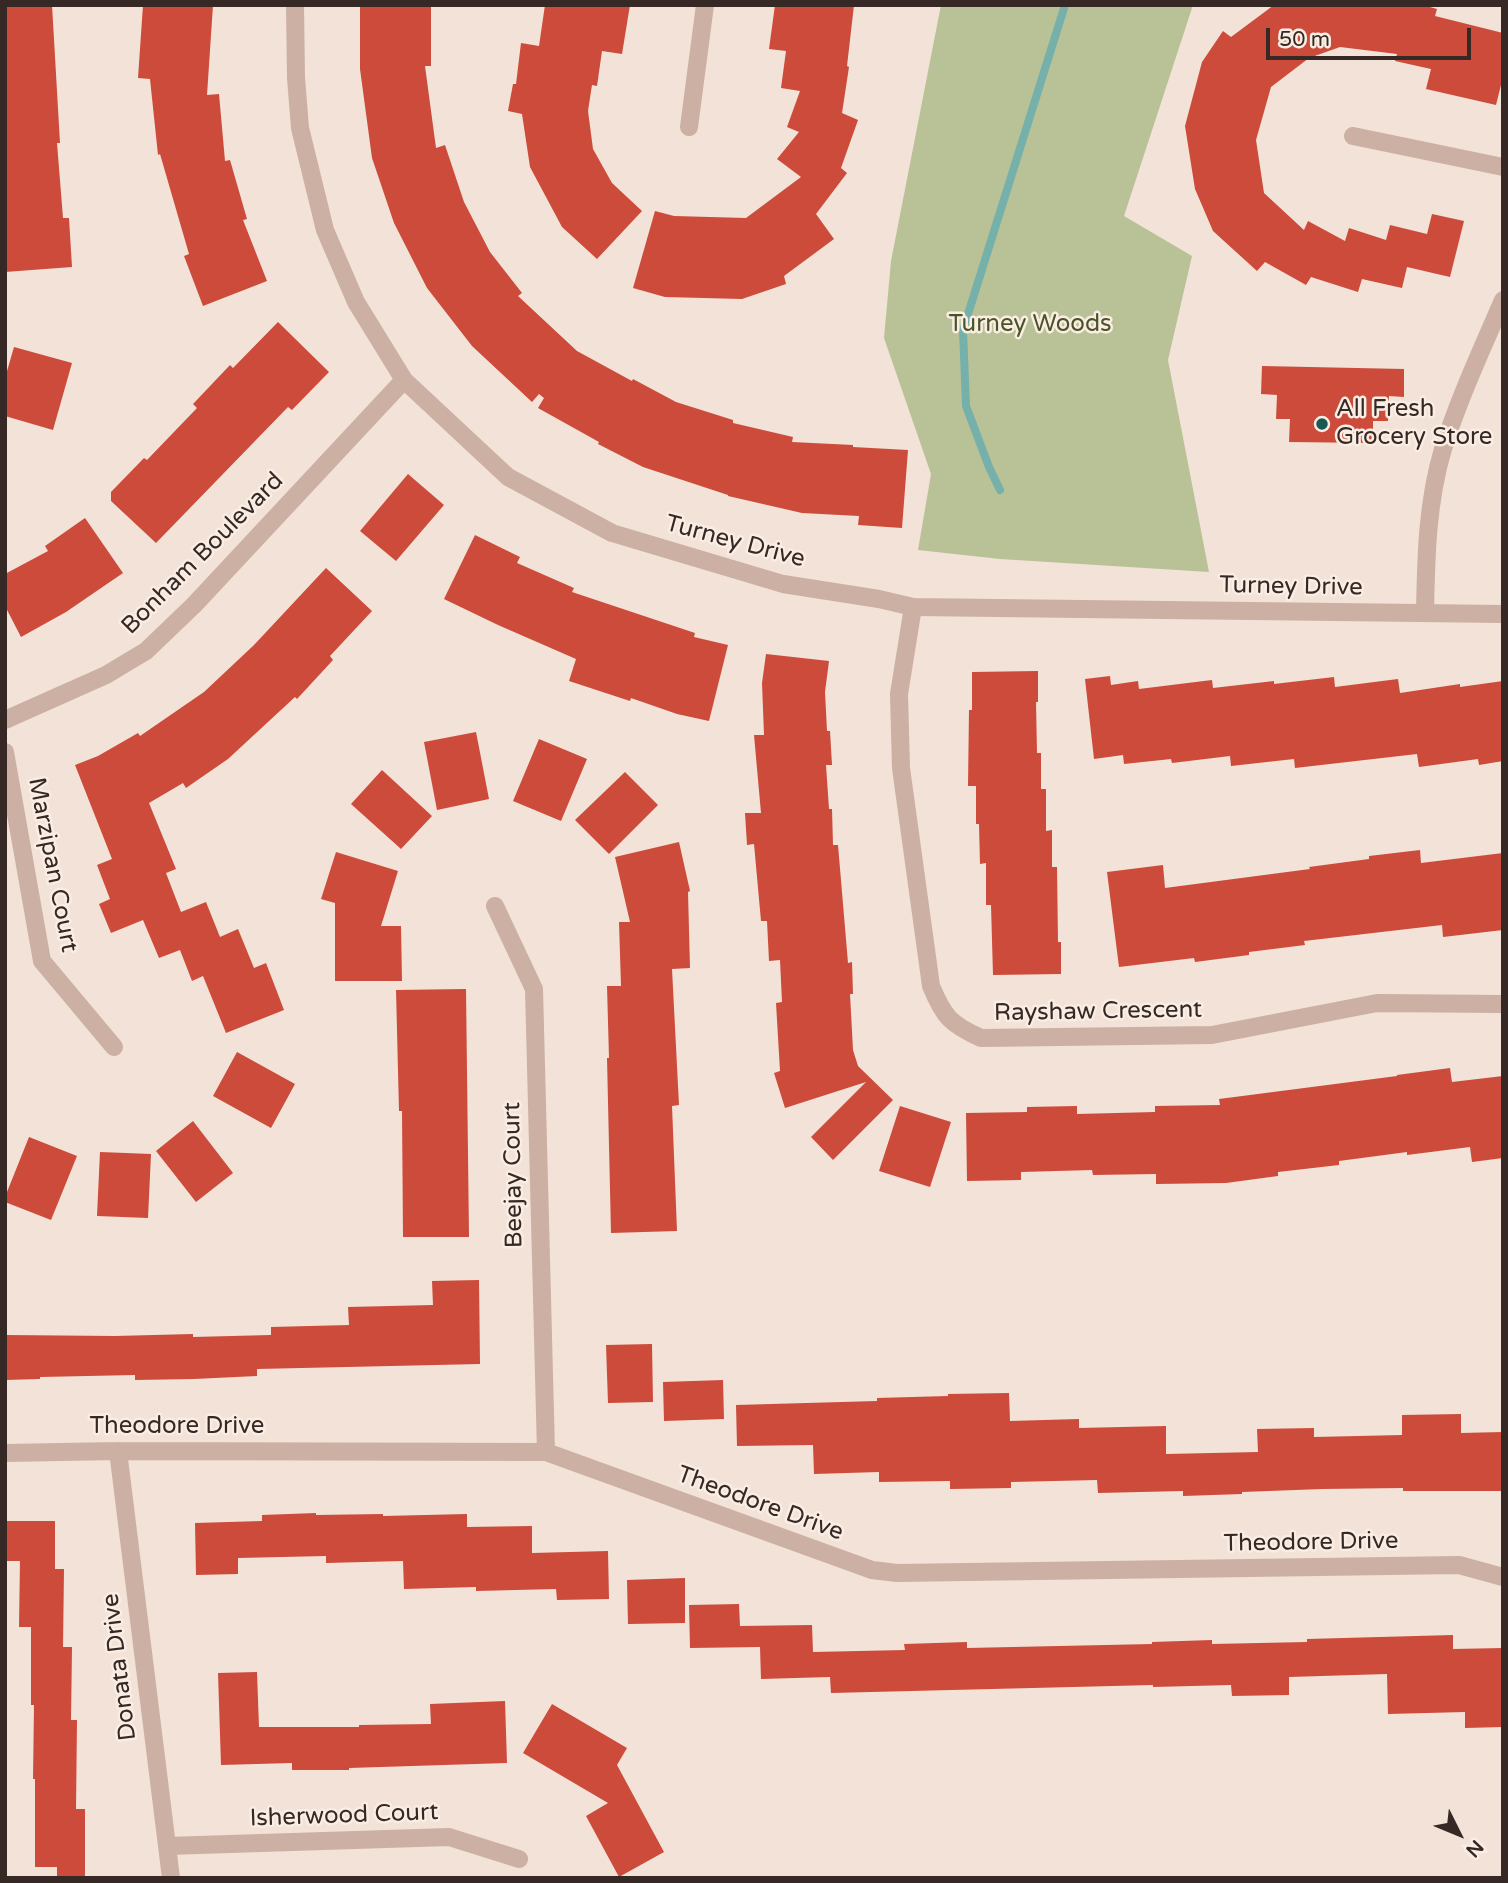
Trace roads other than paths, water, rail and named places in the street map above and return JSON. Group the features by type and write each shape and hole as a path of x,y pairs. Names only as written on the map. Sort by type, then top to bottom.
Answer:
{"street":[{"name":"Turney Drive","path":"295,5 300,128 325,230 356,302 404,380 508,477 612,533 783,584 913,607 1503,614"},
{"path":"689,127 705,5"},
{"path":"1353,136 1503,167"},
{"path":"1425,613 1426,551 1432,499 1443,450 1503,300"},
{"name":"Bonham Boulevard","path":"5,720 106,675 146,651 194,605 404,380"},
{"name":"Rayshaw Crescent","path":"913,607 899,694 901,768 931,986 941,1011 959,1028 981,1038 1212,1035 1377,1003 1503,1004"},
{"name":"Marzipan Court","path":"5,752 42,961 114,1047"},
{"name":"Beejay Court","path":"495,906 534,989 546,1452"},
{"name":"Donata Drive","path":"118,1451 171,1878"},
{"name":"Theodore Drive","path":"5,1453 546,1452 872,1570 897,1573 1459,1565 1503,1577"},
{"name":"Isherwood Court","path":"167,1846 449,1838 519,1859"}],"waterway":[{"path":"1000,490 966,406 963,330 1065,5"}],"place":[{"name":"All Fresh Grocery Store","path":"1322,424"}],"park label":[{"name":"Turney Woods","path":"1030,325"}]}
